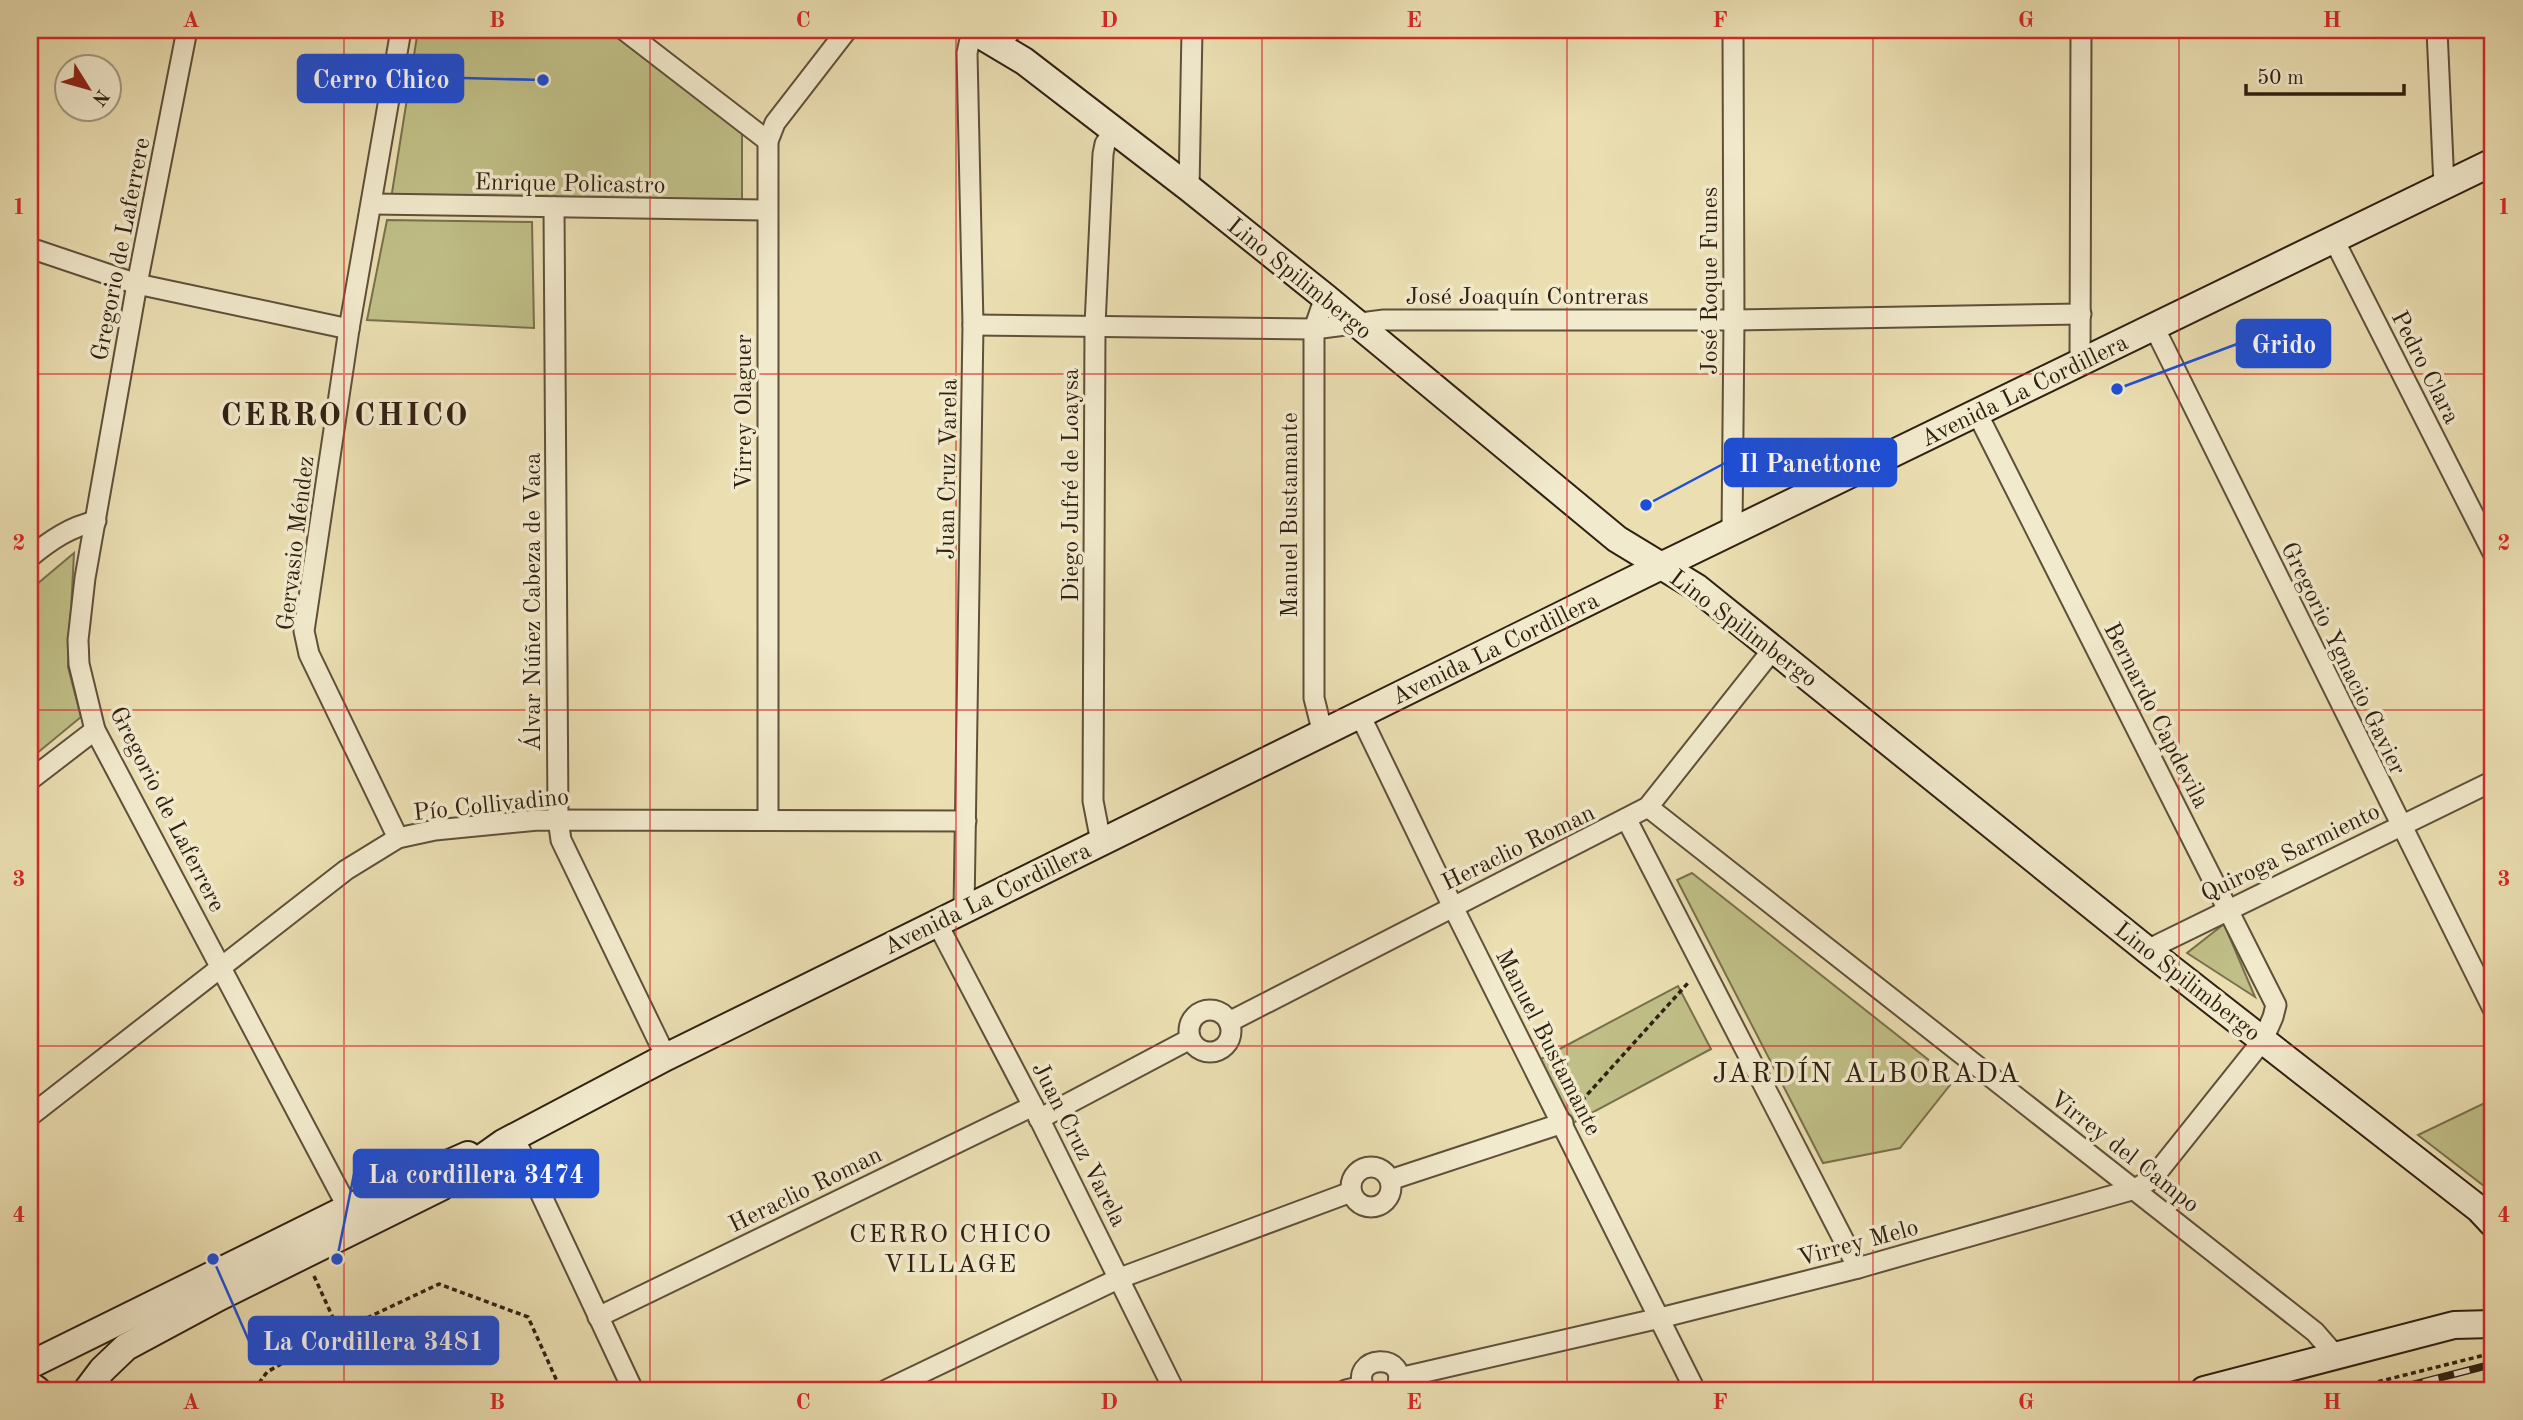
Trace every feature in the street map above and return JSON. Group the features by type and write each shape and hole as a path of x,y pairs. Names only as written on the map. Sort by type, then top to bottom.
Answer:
{"main road":[{"name":"Lino Spilimbergo","path":"972,30 1005,37 1024,61 1325,297 1617,539 1696,587 2147,950 2488,1216"},
{"name":"Avenida La Cordillera","path":"87,1390 102,1370 126,1348 441,1187 508,1140 666,1057 1661,566 2493,162"},
{"name":"Avenida La Cordillera","path":"30,1365 348,1208 461,1157 508,1140"},
{"path":"2454,1325 2493,1304"},
{"path":"2204,1390 2454,1325 2493,1324"},
{"path":"30,1385 37,1390"}],"street":[{"name":"Gregorio de Laferrere","path":"187,30 137,284 85,578 78,640 79,664 95,730 348,1208"},
{"name":"Gervasio Méndez","path":"398,838 309,654 304,631 349,329 373,204 401,30"},
{"path":"624,30 768,141"},
{"name":"Virrey Olaguer","path":"768,820 768,141 775,123 847,30"},
{"name":"Juan Cruz Varela","path":"964,910 973,325 967,53 972,30"},
{"path":"1189,188 1192,30"},
{"name":"José Roque Funes","path":"1732,532 1733,30"},
{"path":"2080,363 2081,30"},
{"path":"2437,30 2444,186"},
{"name":"Diego Jufré de Loaysa","path":"1101,842 1093,801 1095,325 1103,154 1105,144 1114,131"},
{"name":"Enrique Policastro","path":"373,204 767,210"},
{"name":"Álvar Núñez Cabeza de Vaca","path":"554,207 558,819 565,853 666,1057"},
{"name":"Pedro Clara","path":"2334,240 2493,553"},
{"path":"30,248 137,284 349,329"},
{"name":"Manuel Bustamante","path":"1322,734 1314,698 1314,329 1325,297"},
{"name":"José Joaquín Contreras","path":"973,325 1314,329 1384,320 1734,320 2081,314"},
{"name":"Gregorio Ygnacio Gavier","path":"2154,327 2493,1009"},
{"name":"Bernardo Capdevila","path":"1976,413 2276,1005 2263,1040"},
{"path":"30,556 59,535 79,525 96,521"},
{"name":"Heraclio Roman","path":"1229,1022 1648,807 1774,648"},
{"name":"Manuel Bustamante","path":"1360,715 1695,1390"},
{"path":"30,780 95,730"},
{"name":"Quiroga Sarmiento","path":"2147,950 2227,908 2493,781"},
{"name":"Virrey del Campo","path":"1648,807 2315,1332 2335,1355"},
{"name":"Pío Collivadino","path":"30,1116 346,870 398,838 435,830 558,819 966,821"},
{"path":"1627,820 1858,1268"},
{"name":"Juan Cruz Varela","path":"937,923 1036,1112 1174,1390"},
{"path":"1204,1010 1219,1012 1229,1022 1228,1041 1218,1050 1205,1052 1190,1040 1188,1032 1192,1018 1204,1010"},
{"name":"Heraclio Roman","path":"598,1317 1190,1040"},
{"name":"Virrey Melo","path":"1358,1389 1366,1367 1377,1361 1389,1363 1398,1372 1397,1384 1858,1268 2135,1189 2152,1179 2263,1040"},
{"path":"1390,1180 1563,1123"},
{"path":"508,1140 634,1390"},
{"path":"1375,1167 1387,1174 1390,1180 1387,1199 1376,1206 1358,1203 1351,1192 1352,1179 1362,1168 1375,1167"},
{"path":"886,1390 1120,1278 1351,1192"}],"path":[{"path":"1563,1123 1703,965"},
{"path":"304,1255 339,1331"},
{"path":"254,1390 267,1372 339,1331 439,1284 528,1317 561,1390"},
{"path":"2345,1390 2493,1353"}],"shaded area":[{"path":"418,30 612,30 742,131 742,202 391,199"},
{"path":"387,220 532,222 534,328 367,320"},
{"path":"74,553 68,667 81,717 30,759 30,590"},
{"path":"1692,873 1954,1080 1900,1148 1823,1163 1677,880"},
{"path":"2224,924 2255,997 2187,953"},
{"path":"1678,986 1711,1049 1573,1123 1539,1060"},
{"path":"2493,1099 2493,1193 2418,1135"}],"railway":[{"path":"2392,1390 2493,1364"}],"place":[{"name":"Cerro Chico","path":"543,80"},
{"name":"Grido","path":"2117,389"},
{"name":"Il Panettone","path":"1646,505"},
{"name":"La Cordillera 3481","path":"213,1259"},
{"name":"La cordillera 3474","path":"337,1259"}],"district":[{"name":"CERRO CHICO","path":"345,414"},
{"name":"JARDÍN ALBORADA","path":"1867,1072"},
{"name":"CERRO CHICO VILLAGE","path":"951,1248"}]}
